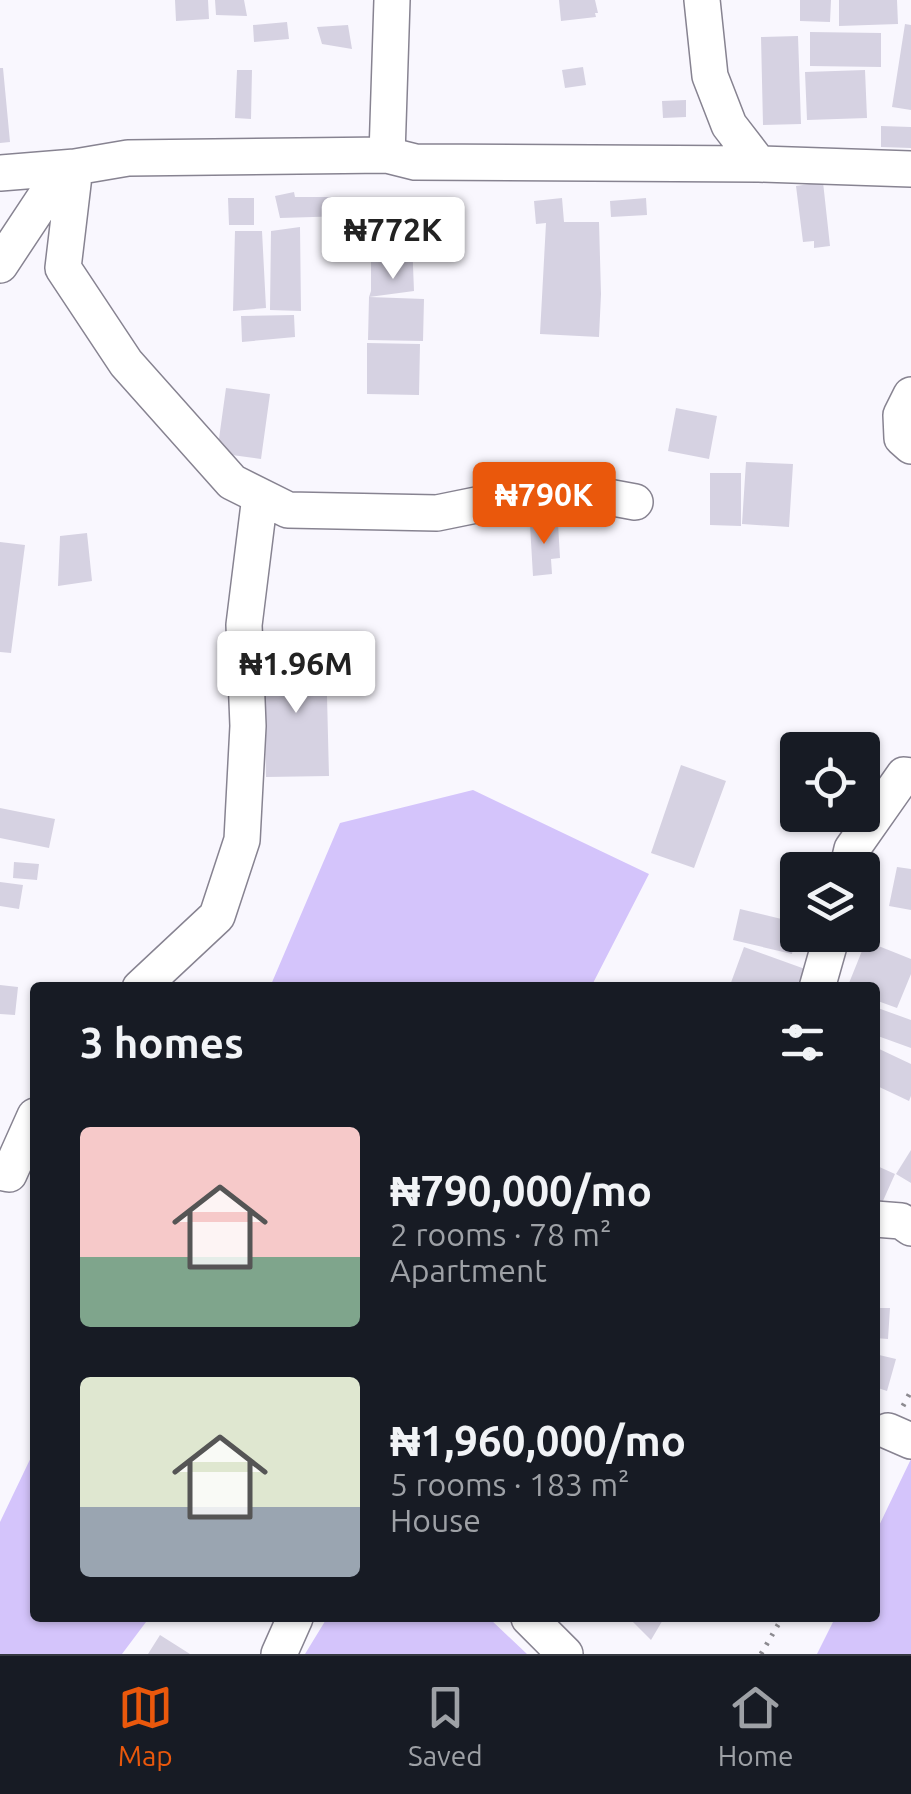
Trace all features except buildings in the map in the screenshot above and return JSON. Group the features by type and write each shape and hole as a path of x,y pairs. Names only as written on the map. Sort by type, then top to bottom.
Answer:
{"street":[{"path":"387,155 392,0"},
{"path":"702,0 710,76 729,125 759,164"},
{"path":"0,173 128,158 387,155 414,162 759,164 911,170"},
{"path":"0,265 48,194 76,167"},
{"path":"76,167 63,268 126,364 232,482 288,510 437,514 559,488 634,502"},
{"path":"911,395 902,414 902,438 911,446"},
{"path":"146,982 218,916 242,840 248,726 244,625 260,496"},
{"path":"851,852 904,775 911,776"},
{"path":"819,982 827,952"},
{"path":"0,1172 8,1174 30,1127"},
{"path":"880,1219 901,1221 911,1228"},
{"path":"278,1654 293,1622"},
{"path":"533,1622 565,1654"}],"path":[{"path":"761,1654 780,1622"}],"shaded area":[{"path":"473,790 649,874 594,982 272,982 340,823"},
{"path":"30,1459 30,1622 146,1622 122,1654 0,1654 0,1522"},
{"path":"911,1459 911,1654 817,1654 833,1622 880,1622 880,1524"},
{"path":"325,1622 493,1622 527,1654 305,1654"}]}
